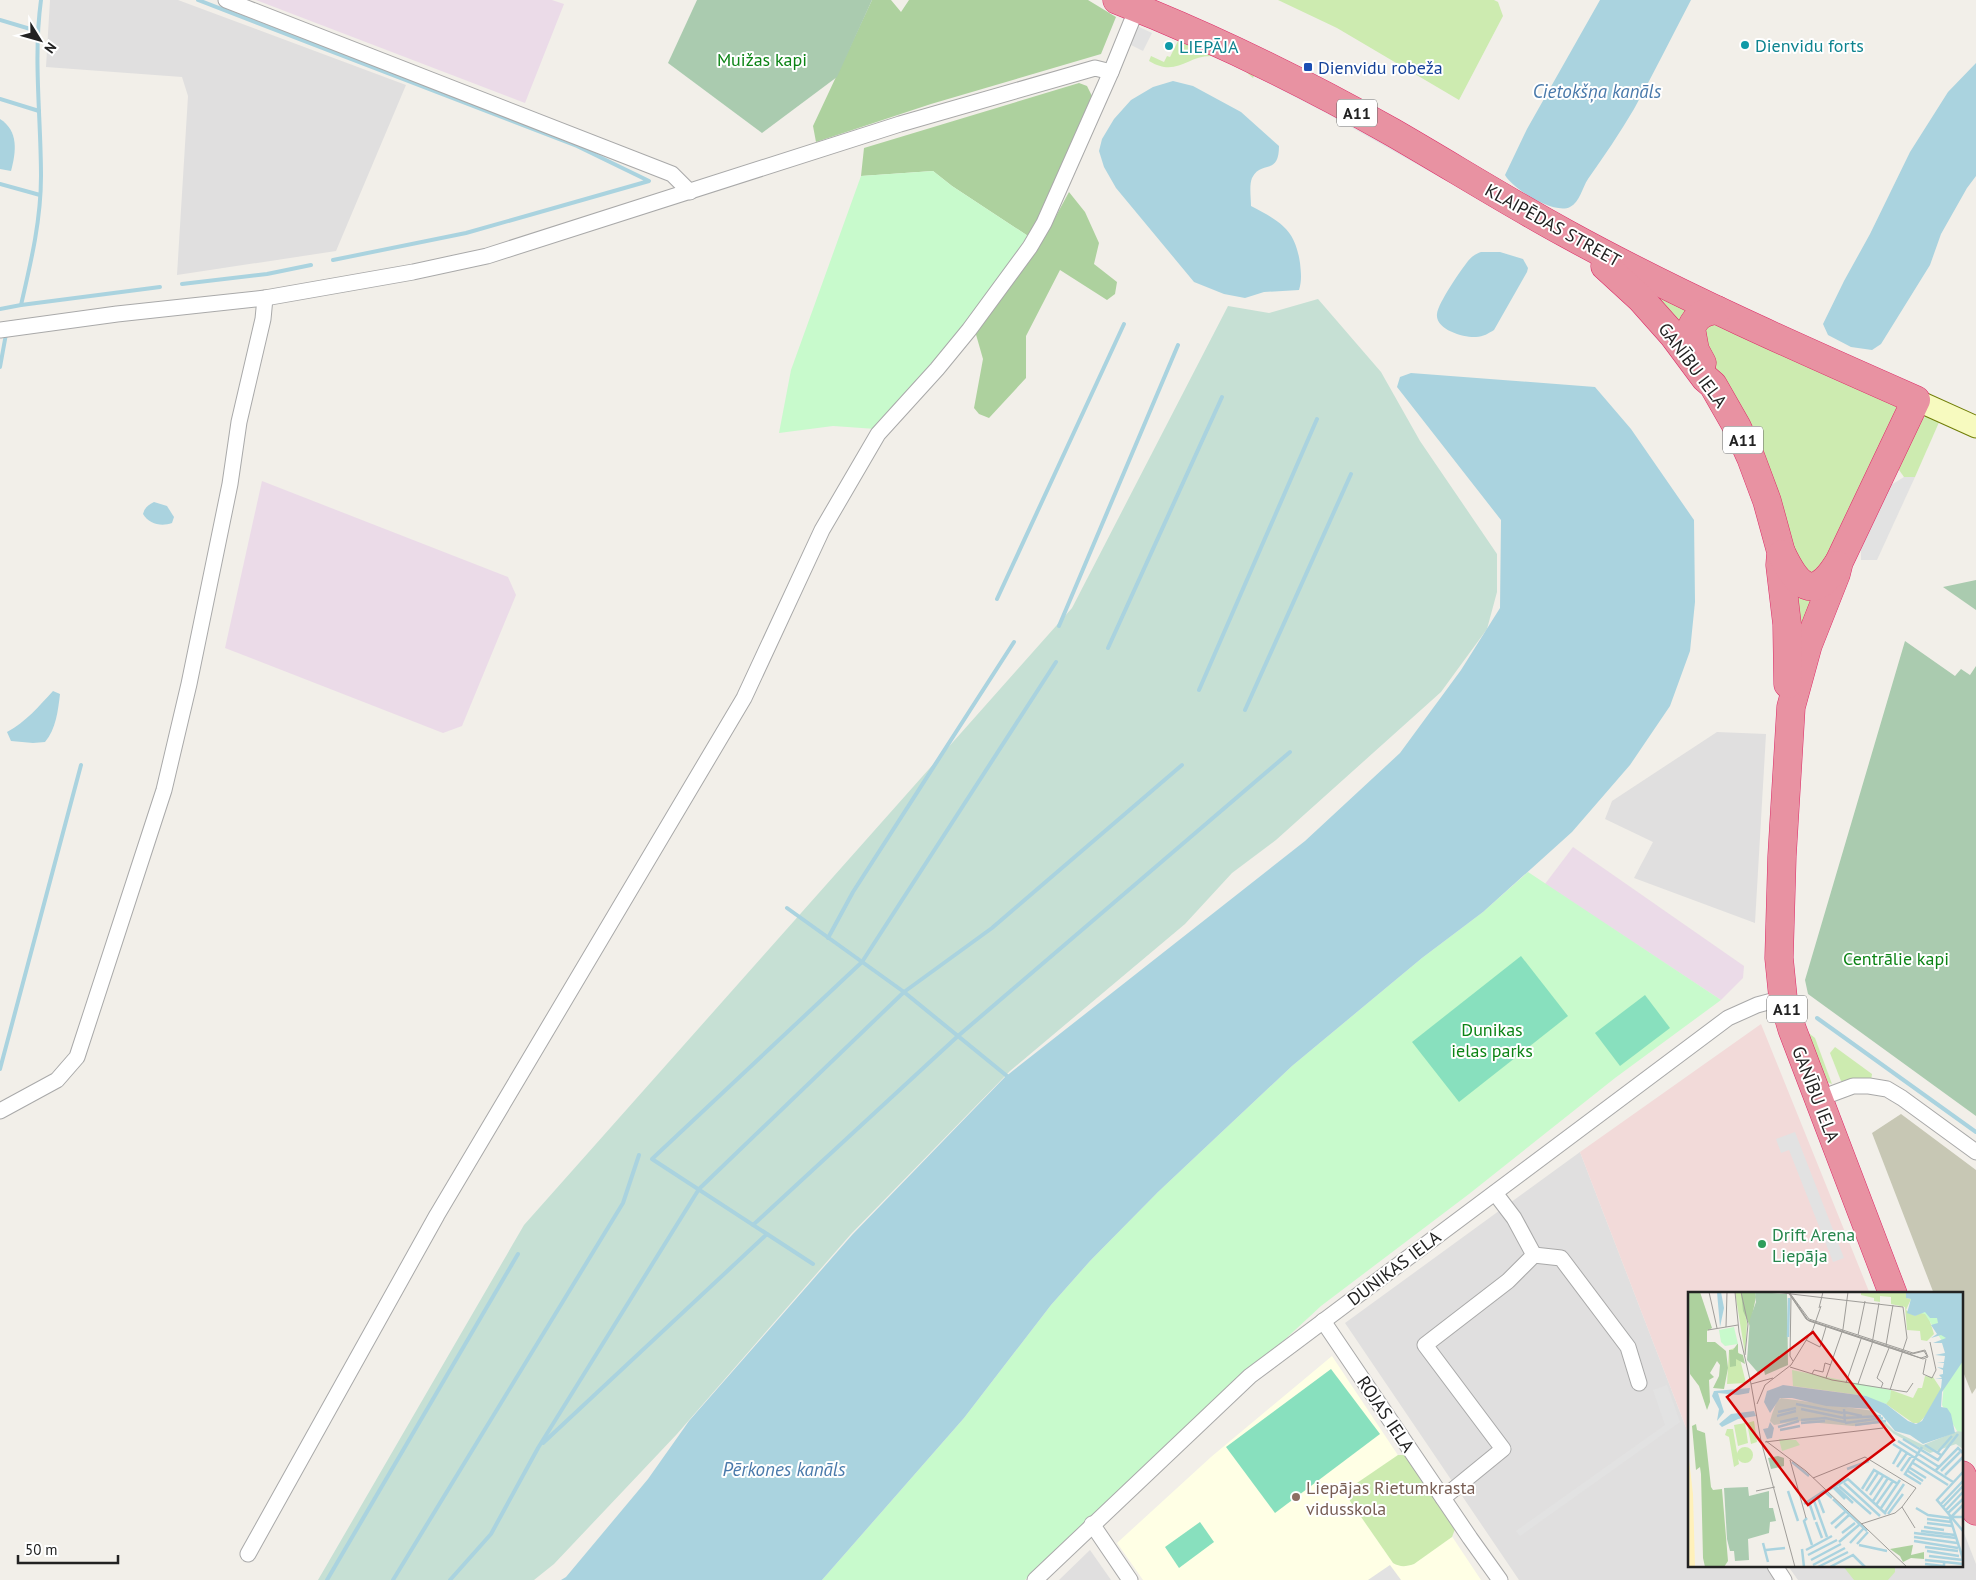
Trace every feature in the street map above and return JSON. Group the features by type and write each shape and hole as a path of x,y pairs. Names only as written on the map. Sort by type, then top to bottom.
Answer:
{"highway":[{"name":"KLAIPĒDAS STREET","path":"1127,4 1210,39 1300,83 1391,132 1565,234 1636,271 1717,310 1916,400"},
{"name":"GANĪBU IELA","path":"1565,234 1610,270 1641,299 1673,335 1713,386 1737,427 1767,501 1781,552 1780,565 1788,624 1788,697 1791,707"},
{"path":"1713,386 1695,350 1691,328 1698,316 1704,312 1717,310"},
{"name":"GANĪBU IELA","path":"1892,1292 1792,1029 1783,998 1779,958 1782,856 1791,707 1808,645 1839,562 1916,400"},
{"path":"1781,552 1792,575 1805,586 1817,586 1830,577 1839,562"},
{"path":"1964,1480 1976,1511"}],"main road":[{"name":"KLAIPĒDAS STREET","path":"1916,400 1976,427"}],"street":[{"path":"226,0 672,174 690,192"},
{"path":"248,1554 437,1215 744,698 822,530 878,434 943,363 1030,247 1044,223 1111,72 1127,4"},
{"path":"0,330 117,314 265,298 413,272 487,256 900,124 1095,68 1111,72"},
{"path":"0,1111 57,1080 77,1057 164,790 191,675 230,484 239,422 264,319 265,298"},
{"name":"DUNIKAS IELA","path":"1035,1580 1250,1376 1728,1018 1757,1005 1783,998"},
{"path":"1818,1099 1853,1086 1887,1089 1976,1152"},
{"path":"1495,1192 1514,1218 1534,1255"},
{"path":"1534,1255 1561,1258 1628,1347 1639,1383"},
{"path":"1443,1498 1502,1450 1425,1345 1508,1281 1534,1255"},
{"name":"ROJAS IELA","path":"1323,1321 1500,1580"},
{"path":"1092,1524 1130,1580"},
{"path":"1776,1568 1784,1580"}],"shaded area":[{"path":"50,0 178,0 406,85 336,251 177,275 188,96 182,77 46,67"},
{"path":"256,0 552,0 564,4 525,103"},
{"path":"1137,26 1152,33 1143,51 1129,44"},
{"path":"1249,64 1460,180 1452,184 1326,113 1251,74"},
{"path":"1318,299 1381,372 1420,441 1497,554 1497,592 1487,629 1441,692 1276,840 1232,873 1185,924 1010,1071 851,1234 677,1434 554,1564 534,1580 318,1580 524,1225 1072,608 1228,306 1269,313"},
{"path":"1904,477 1915,477 1877,560 1861,560 1861,549 1891,485"},
{"path":"262,481 508,577 516,595 462,726 443,733 225,648"},
{"path":"1717,732 1766,734 1755,923 1634,878 1653,842 1605,819 1612,801"},
{"path":"1573,847 1744,966 1743,978 1721,1000 1545,884"},
{"path":"1761,1024 1869,1292 1688,1292 1688,1433 1580,1152"},
{"path":"1901,1114 1976,1170 1976,1388 1972,1394 1964,1374 1964,1292 1933,1292 1872,1133"},
{"path":"1795,1132 1844,1258 1833,1262 1789,1150 1781,1153 1776,1139"},
{"path":"1580,1152 1688,1433 1688,1568 1766,1568 1775,1580 1519,1580 1345,1323"},
{"name":"Liepājas Rietumkrasta vidusskola","path":"1332,1356 1481,1580 1143,1580 1117,1543 1211,1457"},
{"path":"1667,1385 1680,1422 1520,1536 1516,1531 1665,1425 1653,1390"},
{"path":"1964,1533 1976,1564 1976,1580 1798,1580 1789,1568 1964,1568"},
{"path":"1090,1550 1111,1580 1059,1580"},
{"path":"1390,1565 1401,1580 1368,1580"}],"green space":[{"name":"Muižas kapi","path":"697,0 872,0 837,77 762,133 668,63"},
{"path":"872,0 891,0 901,12 909,0 1088,0 1116,17 1101,54 931,104 816,142 813,126"},
{"path":"1278,0 1494,0 1498,2 1503,16 1459,100 1337,28"},
{"path":"1166,30 1250,68 1254,76 1253,78 1234,63 1224,58 1212,56 1196,59 1175,67 1159,66 1149,61 1151,56 1164,62 1167,56 1170,57 1178,41 1165,34"},
{"path":"1079,83 1087,86 1093,98 1040,219 1028,236 952,186 933,171 861,176 864,148"},
{"path":"933,171 952,186 1028,236 963,326 876,429 833,426 779,433 791,370 861,176"},
{"path":"1069,192 1085,212 1099,243 1094,264 1117,282 1115,294 1107,300 1060,270 1026,336 1026,378 989,418 979,414 974,408 983,359 975,331 1050,227"},
{"path":"1649,289 1698,311 1685,330"},
{"path":"1708,321 1895,403 1898,411 1831,560 1817,573 1802,573 1711,361 1704,324"},
{"path":"1930,415 1940,420 1915,477 1904,477 1897,467 1918,420"},
{"path":"1976,580 1976,610 1943,587"},
{"path":"1797,589 1817,591 1801,624 1800,623"},
{"name":"Centrālie kapi","path":"1905,641 1955,676 1961,669 1970,675 1976,666 1976,1116 1808,994 1805,980"},
{"name":"Dunikas ielas parks","path":"1528,872 1721,1000 1615,1078 1469,1194 1321,1306 1025,1580 822,1580 964,1418 1051,1305 1090,1261 1158,1192 1292,1066 1422,958 1483,912"},
{"path":"1521,956 1568,1016 1459,1102 1412,1042"},
{"path":"1645,995 1670,1028 1620,1066 1595,1033"},
{"path":"1806,1031 1815,1038 1832,1084 1824,1081"},
{"path":"1835,1047 1872,1074 1871,1081 1841,1081 1830,1053"},
{"path":"1331,1369 1380,1434 1275,1513 1226,1447"},
{"path":"1398,1455 1405,1455 1455,1529 1452,1537 1414,1564 1405,1566 1393,1563 1350,1501 1349,1494 1354,1485"},
{"path":"1200,1522 1214,1542 1179,1568 1165,1547"},
{"path":"1845,1568 1895,1568 1895,1572 1888,1580 1854,1580"}],"water":[{"name":"Cietokšņa kanāls","path":"1600,0 1691,0 1634,109 1588,179 1579,198 1570,207 1554,207 1525,193 1509,181 1505,175 1527,129"},
{"path":"1976,63 1976,176 1967,188 1941,234 1930,265 1881,344 1872,350 1851,347 1828,335 1823,324 1910,152 1948,92"},
{"path":"1173,81 1193,86 1241,112 1279,146 1278,155 1273,165 1260,170 1252,178 1250,188 1251,206 1277,221 1294,241 1300,263 1301,280 1299,290 1264,292 1245,298 1224,294 1194,282 1116,188 1104,167 1099,151 1102,139 1114,119 1131,100 1153,87"},
{"path":"0,119 6,124 13,136 15,149 11,171 0,169"},
{"path":"1481,252 1500,252 1523,259 1528,268 1494,330 1486,335 1471,337 1446,329 1438,320 1437,314 1445,295 1460,272 1471,258"},
{"name":"Pērkones kanāls","path":"1411,373 1595,387 1631,429 1694,520 1695,602 1690,651 1670,706 1630,765 1572,832 1483,912 1422,958 1292,1066 1158,1192 1090,1261 1051,1305 964,1418 822,1580 561,1580 566,1577 648,1479 689,1421 852,1235 1005,1077 1305,841 1400,753 1461,670 1500,608 1501,520 1397,387 1400,377"},
{"path":"154,502 167,506 174,517 172,523 156,524 143,514 148,505"},
{"path":"53,691 60,694 56,720 45,742 11,741 7,732 26,719"}],"waterway":[{"path":"0,309 21,305 37,225 41,192 37,66 41,0"},
{"path":"198,0 577,146 649,181 466,233 333,260"},
{"path":"0,20 37,31"},
{"path":"0,99 39,111"},
{"path":"0,184 40,195"},
{"path":"182,284 267,274 311,265"},
{"path":"21,305 160,287"},
{"path":"997,599 1124,324"},
{"path":"0,367 6,334"},
{"path":"1059,626 1178,345"},
{"path":"1108,648 1222,397"},
{"path":"1199,690 1317,419"},
{"path":"1245,710 1351,474"},
{"path":"828,938 853,892 1014,642"},
{"path":"813,1264 652,1159 862,962 1056,662"},
{"path":"753,1225 958,1036 1290,752"},
{"path":"0,1069 81,765"},
{"path":"450,1580 491,1534 538,1448 699,1189 904,992 992,928 1182,765"},
{"path":"787,908 904,992 1007,1076"},
{"path":"1817,1018 1976,1132"},
{"path":"393,1580 623,1203 639,1155"},
{"path":"543,1443 767,1234"},
{"path":"327,1580 518,1254"}],"place":[{"name":"Dienvidu forts","path":"1745,45"},
{"name":"LIEPĀJA","path":"1169,46"},
{"name":"Dienvidu robeža","path":"1308,67"},
{"name":"Drift Arena Liepāja","path":"1762,1244"},
{"name":"Liepājas Rietumkrasta vidusskola","path":"1296,1497"}]}
